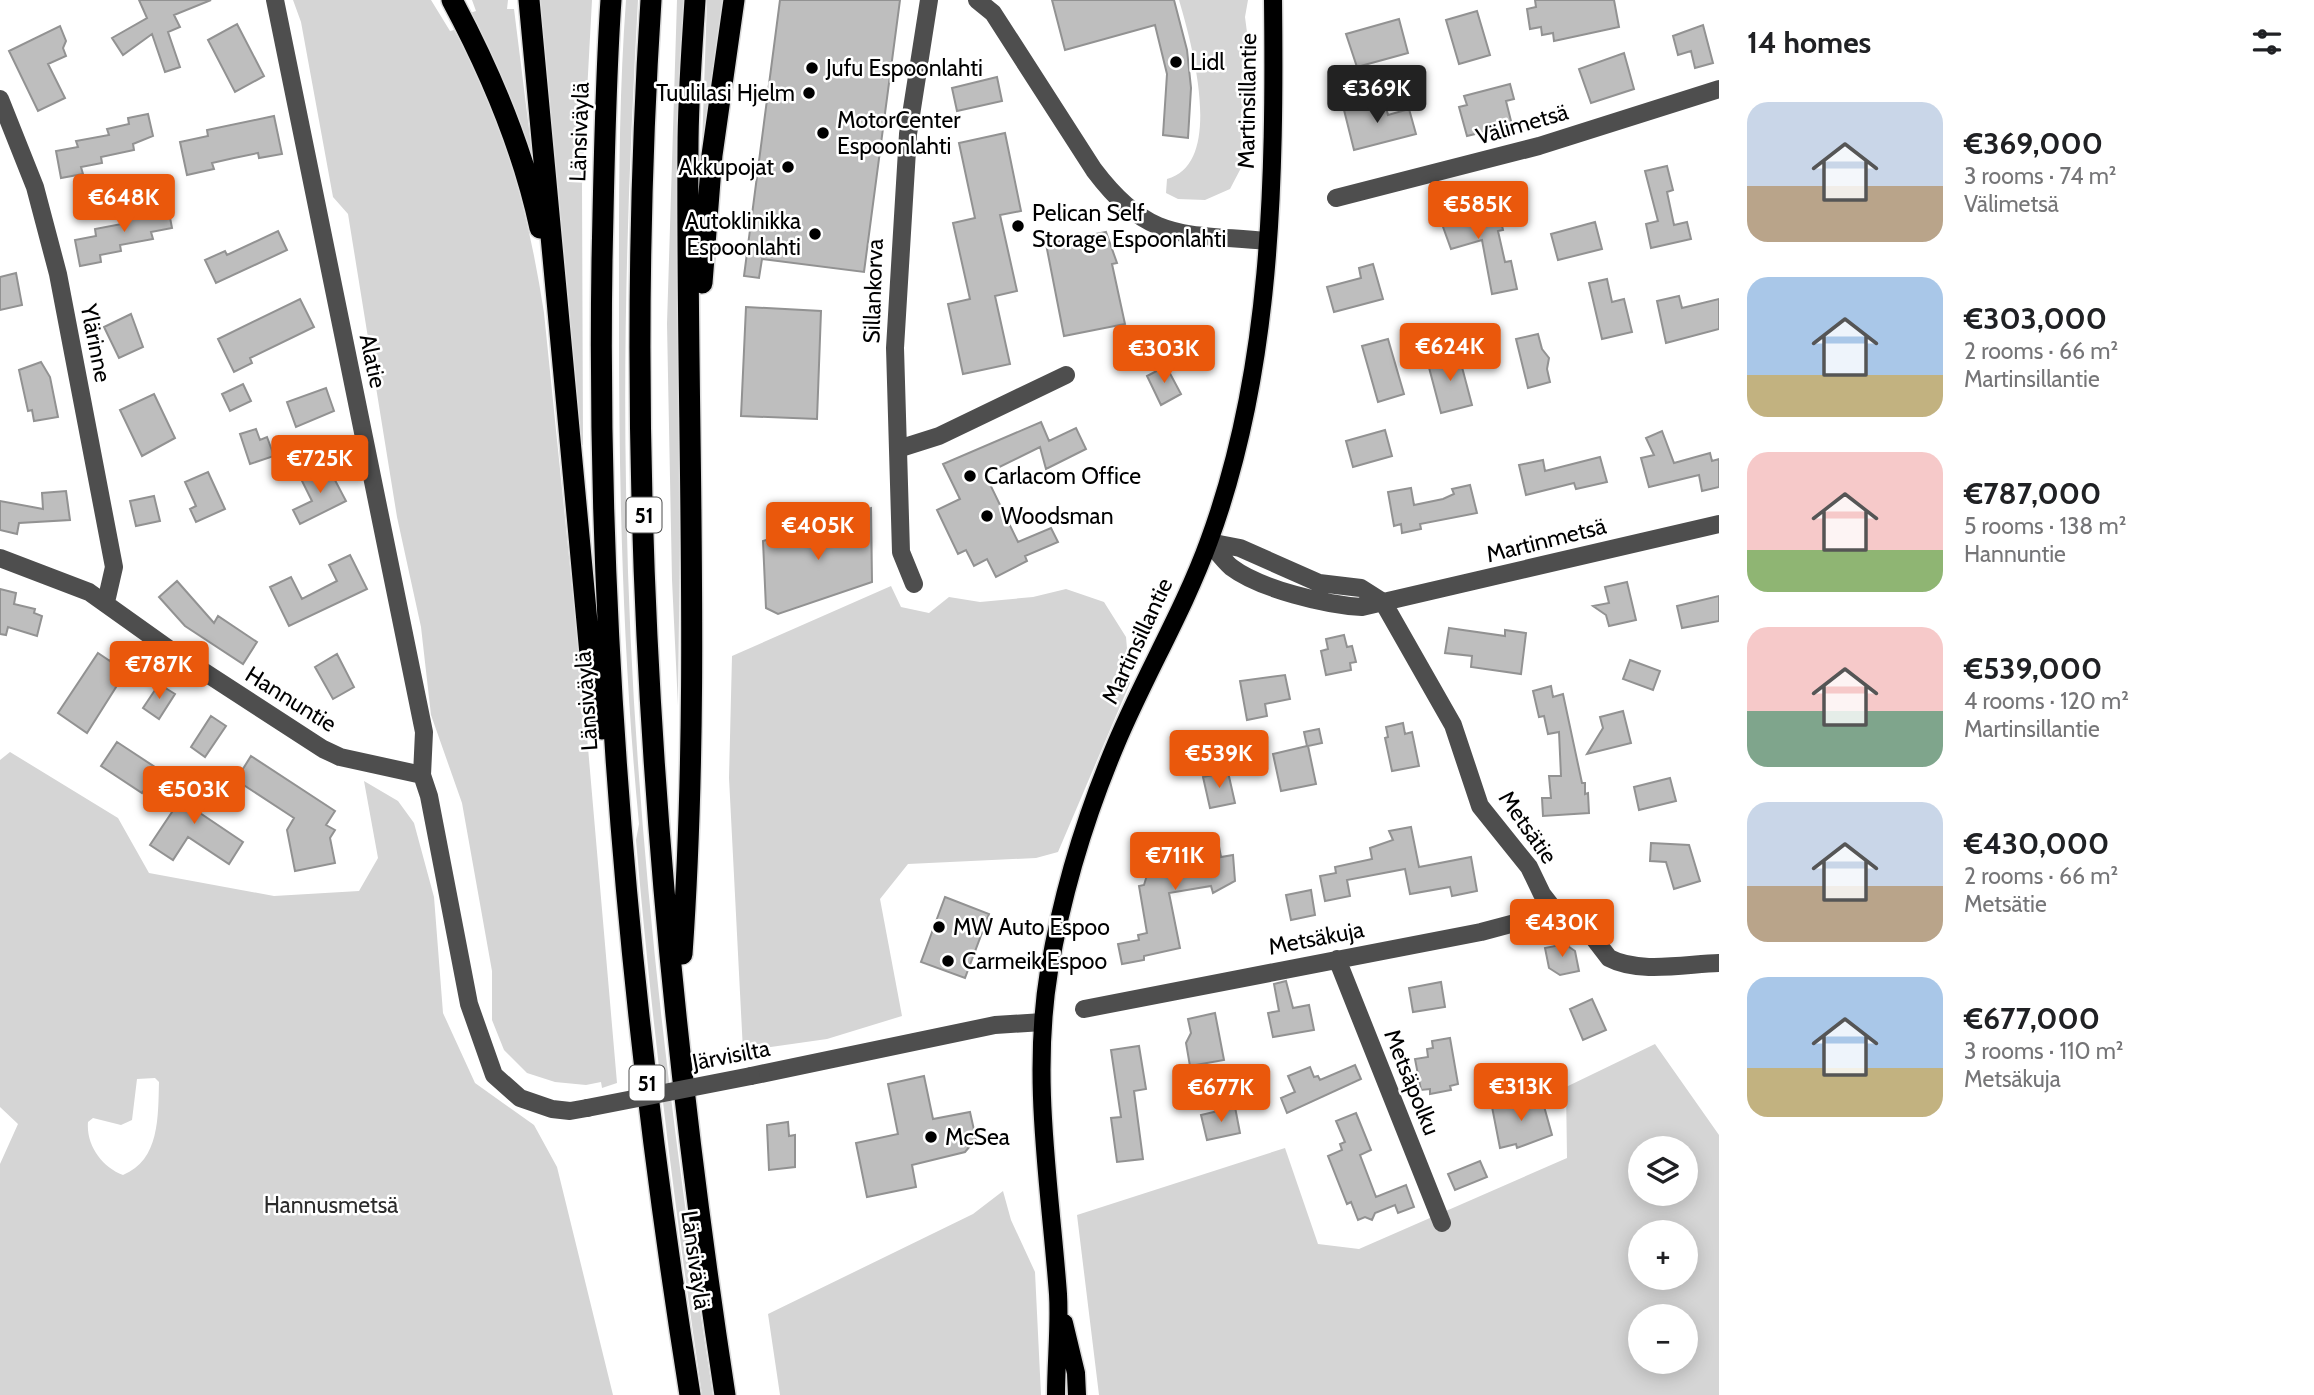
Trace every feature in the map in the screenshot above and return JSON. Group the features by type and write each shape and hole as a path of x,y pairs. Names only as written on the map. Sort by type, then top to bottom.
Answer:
{"highway":[{"path":"452,0 489,78 528,179 556,302"},
{"path":"530,0 590,654 624,870"},
{"name":"Länsiväylä","path":"611,0 603,188 603,545 624,870 639,1021 690,1395"},
{"name":"Länsiväylä","path":"651,0 642,173 642,431 648,654 676,1030 725,1395"},
{"path":"676,1030 689,843 693,590 688,147 695,0"},
{"path":"691,368 702,285 712,155 734,0"}],"main road":[{"name":"Martinsillantie","path":"1056,1395 1058,1299 1040,1072 1050,970 1091,815 1115,746 1209,542 1234,462 1255,358 1267,241 1273,0"},
{"name":"Martinsillantie","path":"1058,1299 1076,1373 1077,1395"}],"street":[{"name":"Alatie","path":"275,0 424,732 422,775"},
{"name":"Sillankorva","path":"914,584 901,552 895,348 908,134 929,0"},
{"path":"977,0 993,13 1094,170 1111,192 1138,217 1167,232 1267,241"},
{"name":"Välimetsä","path":"1336,198 1539,146 1719,89"},
{"name":"Ylärinne","path":"0,99 36,187 58,274 114,567 106,602"},
{"path":"898,449 939,436 1066,375"},
{"name":"Martinmetsä","path":"1209,542 1232,567 1280,590 1312,601 1353,607 1719,524"},
{"name":"Hannuntie","path":"0,558 57,577 106,602 169,649 323,749 340,757 422,775"},
{"name":"Metsätie","path":"1383,602 1453,725 1480,806 1529,867 1542,894 1556,912 1579,919 1609,958 1616,962 1661,965 1719,963"},
{"name":"Järvisilta","path":"422,775 429,796 469,1004 494,1075 520,1098 570,1111 995,1026 1043,1022"},
{"name":"Metsäkuja","path":"1084,1009 1482,932 1556,912"},
{"name":"Metsäpolku","path":"1337,959 1442,1223"}],"green space":[{"path":"293,0 431,0 450,31 454,30 472,63 512,167 531,240 544,313 585,713 617,1083 602,1088 601,1082 586,1085 555,1082 527,1073 504,1050 492,1020 492,971 462,803 431,715 421,627 397,517 348,214 333,197 301,22"},
{"path":"472,0 508,0 507,9 514,9 534,169 511,104 470,13 476,11"},
{"path":"538,0 592,0 582,185 583,445 580,445"},
{"path":"626,0 638,0 629,182 625,364 629,599 635,713 653,942 666,1056 713,1395 702,1395 692,1326 657,1049 636,840 639,824 626,638 620,452 620,164"},
{"path":"677,0 686,0 678,706 672,580 667,324"},
{"path":"707,0 725,0 702,148"},
{"path":"1179,0 1248,0 1245,17 1251,63 1242,166 1230,189 1205,200 1178,199 1166,193 1167,179 1185,169 1195,150 1200,127 1196,71"},
{"path":"891,586 901,607 929,613 949,597 980,602 1033,597 1066,589 1104,602 1126,637 1130,683 1058,852 1036,858 908,864 880,899 902,1016 827,1039 743,1051 729,778 732,656"},
{"name":"Hannusmetsä","path":"10,752 118,818 149,873 274,896 359,891 378,858 364,781 398,801 414,823 434,897 443,1013 475,1083 534,1125 557,1167 613,1395 0,1395 0,1164 18,1124 0,1107 0,760","holes":["155,1078 159,1082 157,1122 150,1148 144,1159 123,1175 108,1167 97,1154 90,1139 88,1122 93,1118 121,1125 132,1120 137,1079"]},
{"path":"1655,1044 1719,1135 1719,1395 1099,1395 1077,1215 1285,1148 1318,1244 1359,1249 1567,1158 1566,1087"},
{"path":"1003,1191 1011,1220 1035,1272 1041,1395 780,1395 768,1314 973,1214"}],"building":[{"path":"139,0 211,0 174,15 180,27 168,32 180,67 165,72 152,34 123,55 112,38 147,18"},
{"name":"MotorCenter Espoonlahti","path":"780,0 900,0 864,272 762,259 759,278 744,276"},
{"name":"Lidl","path":"1052,0 1174,0 1187,50 1191,88 1188,138 1163,135 1167,74 1155,25 1065,50"},
{"path":"1535,0 1614,0 1619,27 1554,41 1553,33 1542,35 1541,27 1530,29 1527,9 1536,7"},
{"path":"1477,11 1490,55 1459,64 1446,20"},
{"path":"1399,19 1408,53 1357,67 1346,34"},
{"path":"237,24 264,76 235,92 208,40"},
{"path":"1703,25 1713,63 1695,68 1691,51 1678,55 1673,36"},
{"path":"60,26 66,41 63,48 66,56 48,64 65,98 38,111 9,51"},
{"path":"1624,53 1634,89 1591,103 1579,69"},
{"path":"997,77 1002,101 957,111 952,88"},
{"path":"1510,84 1514,99 1506,101 1512,125 1467,136 1459,107 1467,105 1464,96"},
{"path":"1384,100 1388,115 1409,109 1416,134 1354,150 1344,110"},
{"path":"148,114 153,136 133,144 134,150 101,157 102,163 81,167 83,174 61,178 56,151 78,147 76,141 109,135 107,129 129,124 128,118"},
{"path":"274,116 282,154 259,158 258,153 234,158 212,163 214,169 187,175 180,142 208,136 207,130"},
{"path":"1005,133 1021,211 1000,215 1017,291 995,296 1010,364 963,374 948,304 970,299 953,223 975,218 959,143"},
{"path":"1667,166 1673,190 1667,192 1674,225 1687,222 1691,239 1651,248 1646,224 1658,221 1645,171"},
{"path":"1457,195 1463,217 1473,215 1475,219 1499,213 1503,230 1498,231 1505,262 1511,261 1517,289 1492,294 1482,240 1451,249 1434,202"},
{"path":"167,202 172,228 151,232 153,239 120,245 121,251 100,255 101,262 80,266 75,240 96,236 95,229 127,223 126,217 148,212 146,206"},
{"path":"1595,222 1602,249 1558,260 1551,234"},
{"path":"278,231 287,250 216,283 205,260 225,251 227,255"},
{"path":"1106,232 1117,263 1112,264 1125,324 1064,336 1046,244"},
{"path":"1373,264 1383,299 1334,312 1327,287 1361,278 1359,268"},
{"path":"16,273 22,305 0,310 0,277"},
{"path":"1607,279 1612,302 1624,299 1632,332 1602,339 1589,283"},
{"path":"1679,296 1682,308 1719,299 1719,329 1666,343 1657,301"},
{"path":"300,299 314,327 250,358 252,363 234,372 218,339"},
{"path":"746,307 821,311 817,419 741,416"},
{"path":"131,314 143,347 119,358 104,327"},
{"path":"1538,334 1542,349 1549,358 1547,369 1550,382 1528,388 1516,339"},
{"path":"1388,339 1404,394 1378,402 1362,346"},
{"path":"1458,352 1472,405 1441,413 1427,360"},
{"path":"41,362 50,377 58,417 34,421 32,410 28,411 19,370"},
{"path":"1166,366 1181,394 1161,405 1147,376"},
{"path":"243,384 251,401 230,411 222,394"},
{"path":"326,388 334,411 296,427 287,402"},
{"path":"154,394 175,438 142,456 120,410"},
{"path":"1041,422 1049,441 1076,428 1086,449 1046,469 1040,447 985,474 1018,542 1051,528 1058,542 1025,556 1027,561 996,577 987,559 974,566 966,550 958,554 937,510 960,499 943,464"},
{"path":"256,429 260,440 267,437 274,456 250,464 240,434"},
{"path":"1385,430 1392,456 1353,467 1346,441"},
{"path":"1662,431 1674,463 1710,453 1712,461 1719,459 1719,487 1702,491 1699,475 1649,487 1641,458 1654,455 1646,438"},
{"path":"1600,457 1607,482 1576,489 1574,483 1526,495 1519,465 1543,460 1545,471"},
{"path":"327,465 346,501 300,524 293,510 312,501 301,479"},
{"path":"208,472 225,509 196,522 190,509 196,506 185,482"},
{"path":"1470,485 1477,513 1420,524 1421,529 1402,533 1401,524 1394,526 1388,492 1411,488 1414,505 1443,499 1454,494 1452,489"},
{"path":"66,491 70,520 19,523 17,534 0,530 0,501 43,509 42,493"},
{"path":"154,496 160,521 136,526 130,501"},
{"path":"871,508 872,582 778,614 766,608 763,541"},
{"path":"350,555 367,589 289,626 270,587 291,577 302,599 337,581 329,565"},
{"path":"177,581 214,623 218,616 257,642 243,664 185,626 159,597"},
{"path":"1627,582 1636,620 1609,626 1606,615 1593,606 1609,603 1605,587"},
{"path":"0,589 16,593 14,604 35,609 34,613 42,616 37,636 8,627 6,635 0,634"},
{"path":"1719,596 1719,621 1682,628 1677,606"},
{"path":"1449,628 1505,636 1505,630 1526,633 1521,674 1471,667 1472,656 1445,653"},
{"path":"1344,635 1347,647 1352,646 1356,662 1350,663 1351,670 1326,675 1321,651 1328,649 1326,639"},
{"path":"98,653 110,661 114,654 130,665 87,733 58,713"},
{"path":"337,654 354,687 333,699 315,667"},
{"path":"1630,660 1660,671 1653,690 1623,679"},
{"path":"1285,675 1290,699 1265,704 1267,716 1247,720 1240,681"},
{"path":"159,684 175,694 159,719 143,708"},
{"path":"1551,686 1553,697 1563,694 1582,783 1585,783 1585,794 1588,793 1589,813 1543,816 1542,798 1551,798 1549,776 1561,776 1559,732 1548,734 1544,716 1539,717 1533,691"},
{"path":"1623,711 1631,743 1587,754 1603,728 1600,717"},
{"path":"211,716 226,726 205,757 191,747"},
{"path":"1403,723 1405,734 1412,732 1419,766 1392,771 1385,738 1388,737 1386,727"},
{"path":"1319,729 1322,743 1308,746 1316,784 1281,791 1273,754 1307,746 1304,732"},
{"path":"117,742 158,769 142,793 101,766"},
{"path":"251,756 335,811 326,825 335,830 330,838 335,863 295,871 287,830 294,818 236,780"},
{"path":"1228,772 1235,803 1210,808 1203,777"},
{"path":"190,775 212,790 197,811 243,842 229,864 188,837 173,860 150,845 180,800 175,797"},
{"path":"1670,778 1676,801 1639,810 1634,787"},
{"path":"1411,827 1419,867 1471,857 1477,891 1452,896 1450,887 1410,894 1405,869 1347,880 1350,896 1325,901 1320,876 1336,873 1335,867 1372,859 1370,848 1393,840 1389,831"},
{"path":"1181,837 1183,846 1218,841 1221,857 1233,855 1235,881 1213,893 1211,886 1169,893 1180,948 1122,964 1118,944 1139,940 1138,935 1147,933 1139,886 1144,885 1154,852 1167,849 1165,840"},
{"path":"1651,843 1689,845 1700,881 1674,889 1666,862 1650,861"},
{"path":"1311,890 1315,915 1291,920 1286,895"},
{"path":"945,897 989,914 965,978 921,962"},
{"path":"1565,944 1575,951 1579,971 1560,975 1549,968 1545,948"},
{"path":"1286,981 1293,1008 1309,1005 1314,1030 1273,1037 1268,1013 1279,1011 1274,984"},
{"path":"1441,982 1445,1007 1413,1012 1409,988"},
{"path":"1592,999 1606,1030 1583,1040 1570,1009"},
{"path":"1215,1013 1224,1060 1190,1066 1186,1043 1191,1033 1188,1019"},
{"path":"1450,1038 1458,1084 1450,1086 1451,1090 1430,1094 1430,1089 1421,1090 1415,1059 1428,1057 1427,1049 1433,1048 1432,1041"},
{"path":"1139,1046 1146,1089 1134,1091 1143,1159 1117,1162 1111,1118 1121,1117 1111,1050"},
{"path":"1355,1065 1361,1079 1287,1113 1281,1098 1295,1092 1288,1076 1310,1067 1314,1077 1318,1076 1320,1080"},
{"name":"McSea","path":"924,1076 933,1119 970,1112 976,1139 965,1152 912,1165 916,1187 867,1197 856,1143 898,1134 888,1084"},
{"path":"1542,1099 1552,1135 1517,1148 1516,1144 1500,1148 1492,1107 1495,1101 1503,1100 1510,1107"},
{"path":"1235,1107 1240,1133 1207,1140 1201,1115"},
{"path":"1356,1113 1371,1150 1360,1155 1376,1197 1406,1185 1414,1207 1398,1213 1395,1205 1375,1213 1372,1220 1365,1217 1358,1220 1351,1202 1347,1204 1328,1156 1342,1150 1340,1144 1345,1142 1336,1121"},
{"path":"788,1122 789,1136 795,1135 795,1167 769,1170 767,1125"},
{"path":"1480,1161 1487,1177 1455,1190 1448,1174"}],"place":[{"name":"Lidl","path":"1176,62"},
{"name":"Jufu Espoonlahti","path":"812,68"},
{"name":"Tuulilasi Hjelm","path":"809,93"},
{"name":"MotorCenter Espoonlahti","path":"823,133"},
{"name":"Akkupojat","path":"788,167"},
{"name":"Pelican Self Storage Espoonlahti","path":"1018,226"},
{"name":"Autoklinikka Espoonlahti","path":"815,234"},
{"name":"Carlacom Office","path":"970,476"},
{"name":"Woodsman","path":"987,516"},
{"name":"MW Auto Espoo","path":"939,927"},
{"name":"Carmeik Espoo","path":"948,961"},
{"name":"McSea","path":"931,1137"}]}
